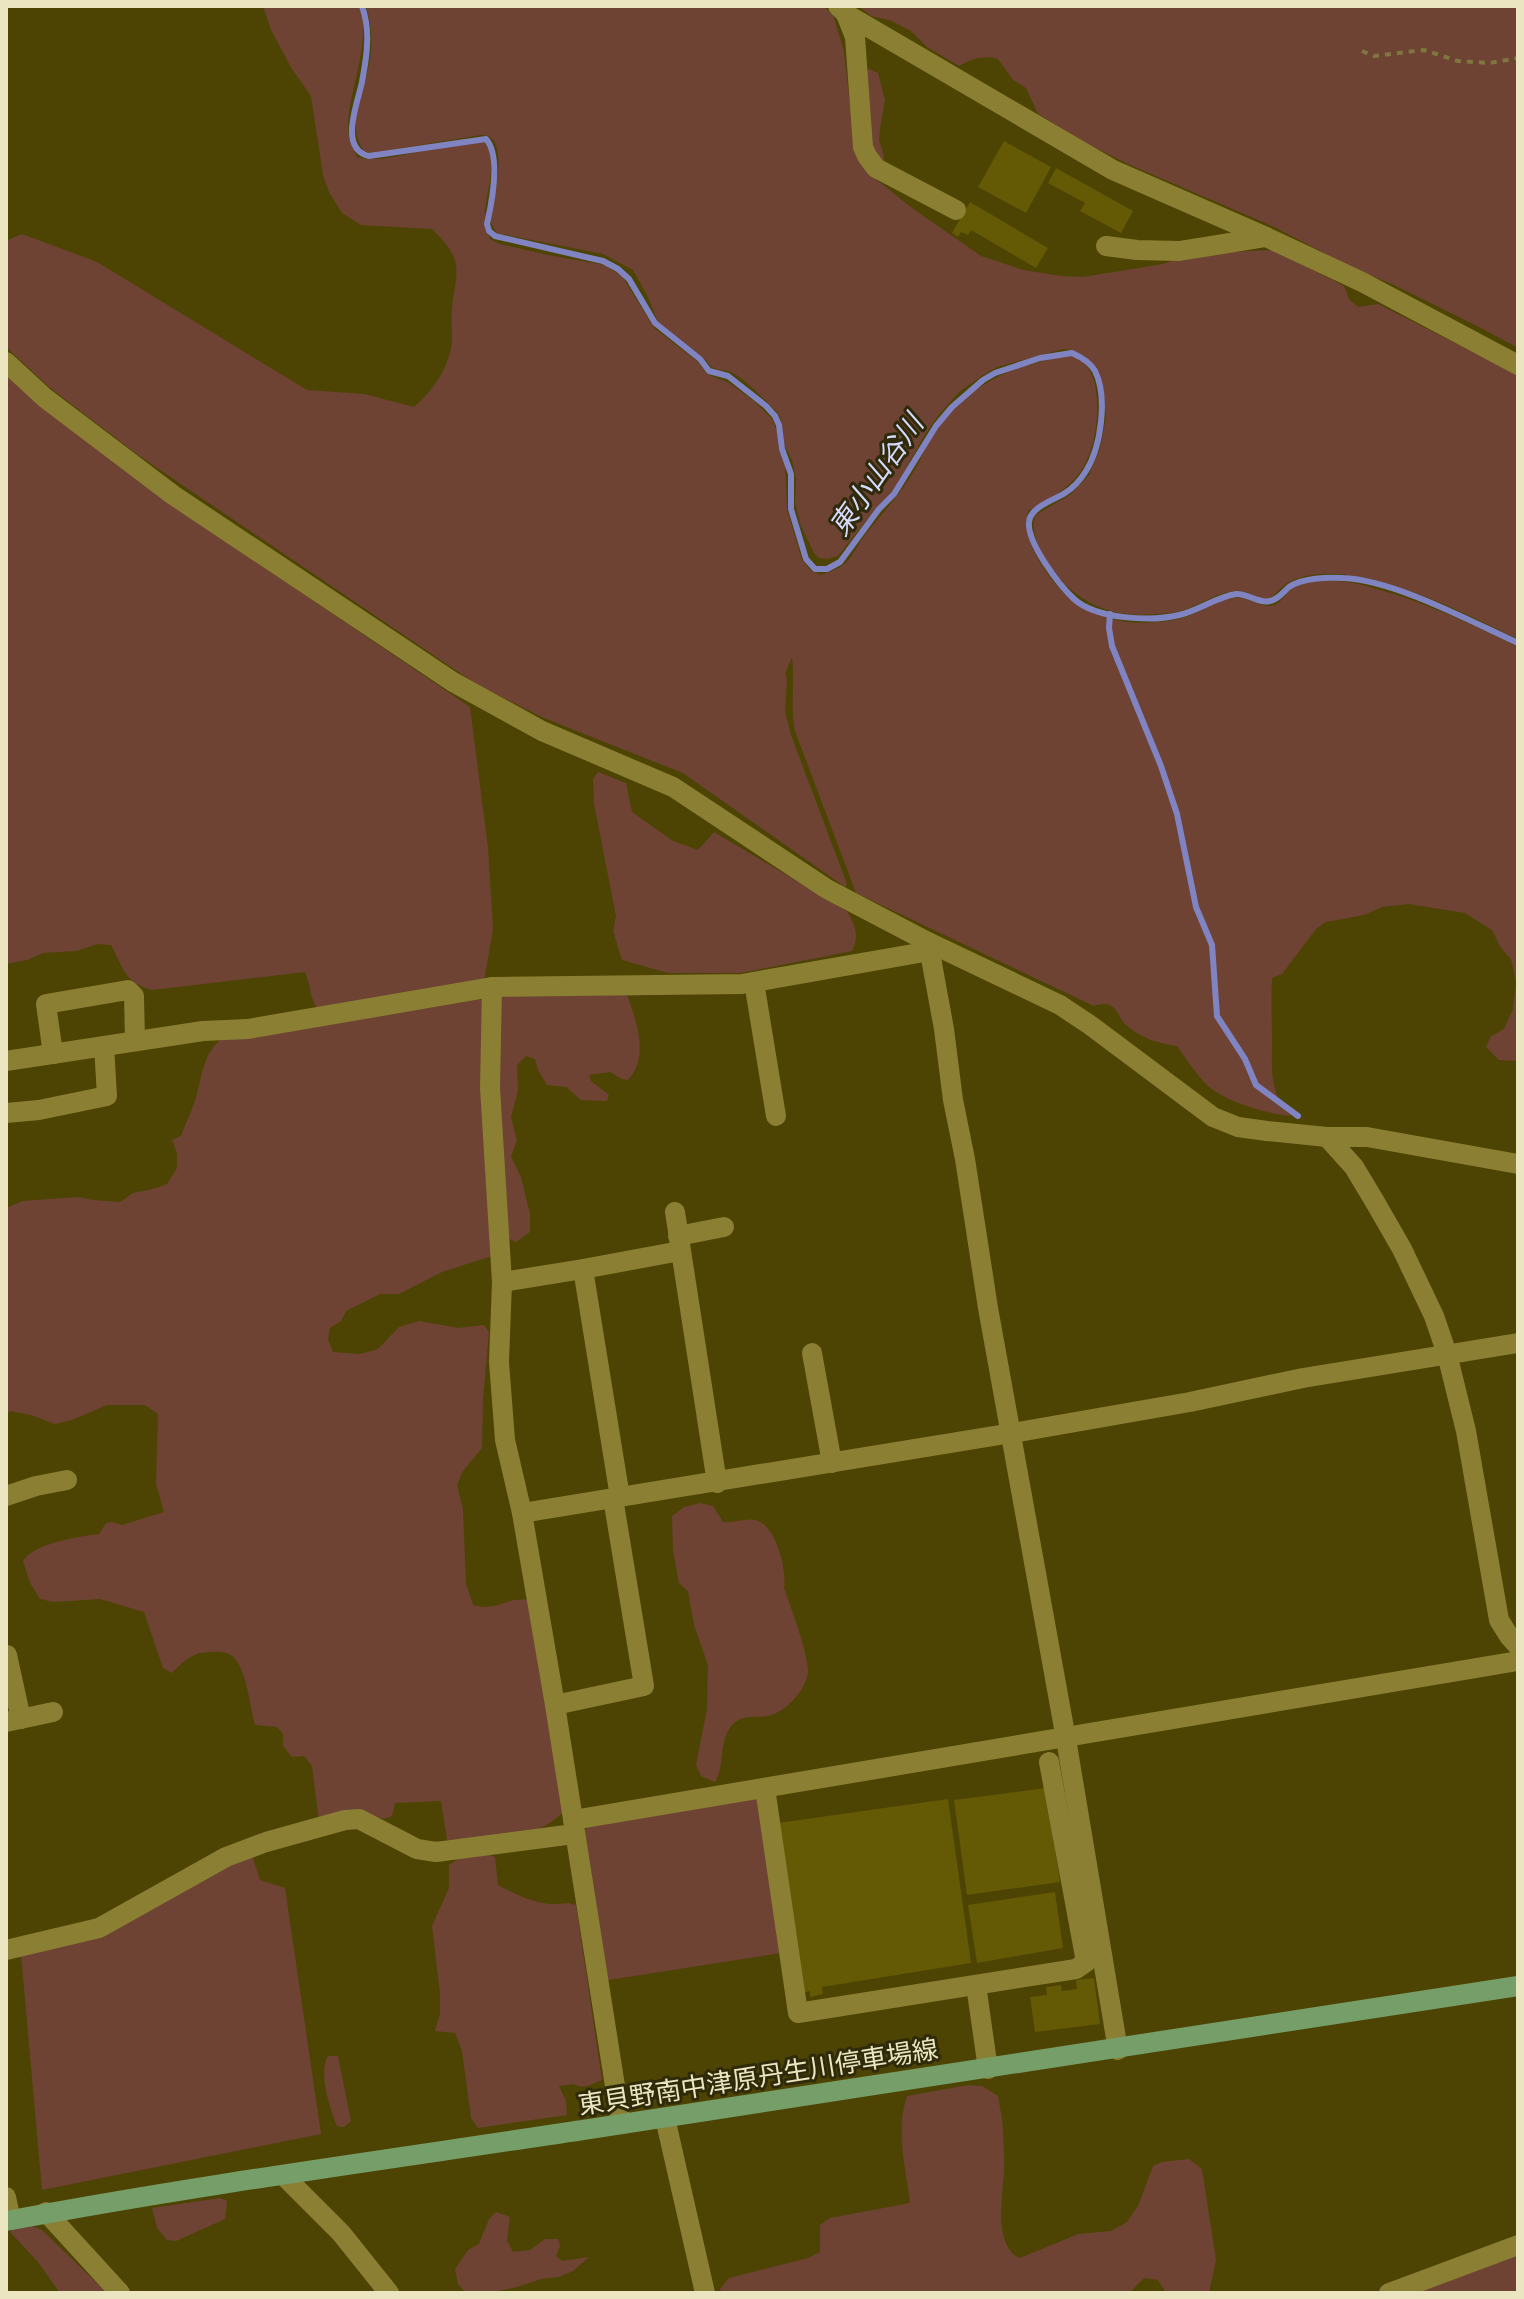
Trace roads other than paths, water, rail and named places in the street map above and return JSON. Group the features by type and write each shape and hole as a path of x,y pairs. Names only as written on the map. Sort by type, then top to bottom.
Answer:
{"main road":[{"name":"東貝野南中津原丹生川停車場線","path":"8,2220 1518,1986"}],"street":[{"path":"842,10 855,37 863,147 867,156 876,168 956,210"},
{"path":"842,10 1113,170 1362,282 1518,365"},
{"path":"1106,246 1179,251 1266,237"},
{"path":"6,362 45,398 173,495 453,682 542,731 673,787 827,889 929,947 1060,1005 1213,1117 1238,1127 1327,1137 1367,1137 1518,1164"},
{"path":"6,1061 203,1031 248,1029 492,987 742,984 929,947"},
{"path":"929,947 988,1308 1066,1739 1118,2050"},
{"path":"754,982 776,1116"},
{"path":"492,987 490,1088 502,1282 499,1362 505,1440 522,1513 555,1705 621,2124"},
{"path":"53,1054 46,1004 128,990 134,996 135,1041"},
{"path":"6,1113 39,1110 107,1096 104,1046"},
{"path":"1327,1137 1354,1167 1402,1249 1434,1316 1466,1431 1499,1620 1518,1646"},
{"path":"675,1212 717,1483"},
{"path":"502,1282 583,1269 679,1243 724,1227"},
{"path":"555,1705 644,1686 583,1269"},
{"path":"522,1513 1012,1433 1190,1402 1303,1378 1518,1343"},
{"path":"812,1353 832,1463"},
{"path":"6,1496 67,1480"},
{"path":"7,1655 13,1720 53,1712"},
{"path":"6,1950 99,1928 226,1857 266,1842 345,1820 359,1819 417,1849 436,1852 765,1788 1518,1661"},
{"path":"765,1788 798,2013 1076,1969 1086,1962 1049,1762"},
{"path":"976,1985 988,2069"},
{"path":"665,2118 705,2293"},
{"path":"283,2175 341,2233 389,2293"},
{"path":"6,2197 8,2220"},
{"path":"46,2212 120,2293"},
{"path":"1389,2293 1518,2245"}],"waterway":[{"name":"東小山谷川","path":"362,6 367,49 352,124 354,144 360,152 369,156 486,139 491,147 494,168 487,224 489,231 495,236 603,261 618,269 629,279 655,323 700,359 709,371 728,376 775,416 791,474 791,509 806,559 815,569 827,569 840,562 879,509 894,494 936,426 983,380 1040,358 1072,353 1091,365 1099,382 1102,408 1096,449 1077,483 1038,508 1029,522 1033,541 1045,563 1068,593 1084,606 1124,617 1167,617 1236,594 1270,601 1301,582 1343,578 1363,580 1408,594 1518,643"},
{"path":"1110,614 1112,646 1161,766 1177,814 1196,907 1212,945 1217,1016 1245,1059 1256,1085 1298,1116"}]}
